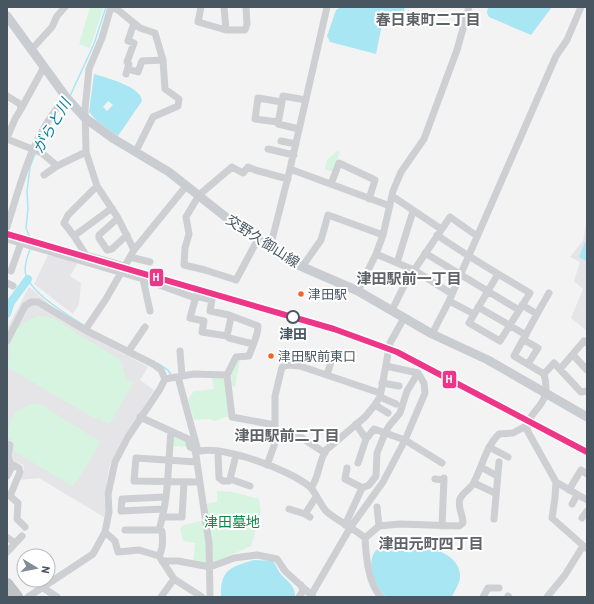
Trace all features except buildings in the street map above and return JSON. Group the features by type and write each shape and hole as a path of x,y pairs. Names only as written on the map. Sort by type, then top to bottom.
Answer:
{"highway":[{"path":"7,584 19,597"}],"main road":[{"name":"交野久御山線","path":"7,16 67,99 85,118 114,139 136,151 188,185 232,222 270,248 302,267 358,291 432,334 488,360 587,417"}],"street":[{"path":"31,50 52,27 57,16 65,7"},
{"path":"134,250 118,218 98,186 86,152 85,118 89,69 102,38 111,7 118,10 140,28 155,33 163,60 165,89 179,99 178,106 153,117 136,151"},
{"path":"201,7 198,22 226,30 245,30 247,24 246,7"},
{"path":"224,7 226,30"},
{"path":"270,248 294,155 327,7"},
{"path":"358,291 376,254 383,235 392,196 401,172 424,139 457,50 469,7"},
{"path":"432,334 451,298 556,56 567,40 581,7"},
{"path":"134,23 128,41 134,43 128,62 129,64 127,71 138,72 142,61 163,60"},
{"path":"44,67 15,119 7,138 31,150 42,153 57,166"},
{"path":"7,96 20,104 21,109"},
{"path":"278,122 283,96 306,100"},
{"path":"282,102 258,98 255,119 278,122 278,124 299,129"},
{"path":"7,227 31,150 54,110 67,99"},
{"path":"281,141 296,144"},
{"path":"268,149 294,155"},
{"path":"44,175 57,166 86,152"},
{"path":"331,184 339,163 375,180 369,199"},
{"path":"258,239 236,280 184,265 184,248 189,234 186,217 199,195 232,168 243,173 248,167 288,179"},
{"path":"290,170 390,206"},
{"path":"85,330 126,266 134,250 188,185"},
{"path":"98,186 68,215 64,223 86,255 126,266"},
{"path":"392,196 413,211 468,257 498,274 530,293 500,341 469,323 498,274"},
{"path":"74,236 112,208"},
{"path":"397,263 413,211"},
{"path":"302,267 321,240 328,215 383,235"},
{"path":"392,310 414,270 450,217 477,236"},
{"path":"118,218 99,235 99,238 107,250 112,249 127,235"},
{"path":"7,239 143,279 195,298 196,296 212,300 210,310 253,323 258,326 257,334 249,356 236,357 227,375 232,417 275,425"},
{"path":"11,271 21,243"},
{"path":"425,253 488,291 521,308 537,314"},
{"path":"376,254 414,270 474,314"},
{"path":"130,257 150,262"},
{"path":"143,279 150,311"},
{"path":"527,430 528,422 544,399 547,386 544,374 514,356 549,293"},
{"path":"195,298 190,318 204,321 202,332 227,336 228,338 253,344"},
{"path":"7,341 26,306 30,302 38,302 85,330 161,370 164,379 160,388 140,417 115,462 110,477 108,494 109,512 106,532 93,554 56,578"},
{"path":"478,307 510,325 538,348 528,364"},
{"path":"227,336 232,317"},
{"path":"311,488 318,479 325,452 375,405 380,395 390,343 404,318"},
{"path":"128,352 145,327"},
{"path":"257,334 263,342"},
{"path":"560,369 584,341 587,343"},
{"path":"180,351 180,377 197,451 199,482 209,543 210,597"},
{"path":"327,375 334,352"},
{"path":"573,355 587,370"},
{"path":"544,374 554,363 581,392 587,391"},
{"path":"267,465 275,443 275,396 282,367 289,365 300,366 380,395 396,404"},
{"path":"348,526 383,482 405,440 425,393 424,383 418,373 386,366"},
{"path":"309,594 348,526 363,488 369,485 376,476 377,454 385,433 400,413 407,391 418,373"},
{"path":"164,379 194,374 227,375"},
{"path":"382,383 399,386"},
{"path":"375,405 388,413"},
{"path":"140,417 188,439 190,447 197,451 236,455 267,465 291,476 311,488 328,512 365,538"},
{"path":"356,424 366,439"},
{"path":"365,538 379,526 400,524 459,526 463,523 463,514 459,506 460,498 474,483 489,447 499,434 514,432 524,427 556,482 587,500"},
{"path":"358,463 366,439 374,429 405,440 442,463"},
{"path":"159,530 163,517 168,482 168,460 171,431"},
{"path":"296,434 325,452"},
{"path":"7,444 10,446 10,463 20,468 20,472 10,496 18,503 16,519 25,527"},
{"path":"489,447 508,457"},
{"path":"218,452 218,478 223,481 229,481 230,479 250,486"},
{"path":"230,479 236,455"},
{"path":"197,462 136,458 134,481 199,482"},
{"path":"494,518 495,493 499,462"},
{"path":"7,476 13,465"},
{"path":"481,467 497,476"},
{"path":"347,468 345,478 363,488"},
{"path":"569,490 581,470 587,474"},
{"path":"434,479 444,479 442,526"},
{"path":"163,517 182,517 184,482"},
{"path":"551,596 585,547 552,518 556,482"},
{"path":"474,483 495,493"},
{"path":"572,504 577,494"},
{"path":"163,509 121,511 122,499 165,497"},
{"path":"289,509 308,515 316,497"},
{"path":"377,506 379,526"},
{"path":"582,518 587,511"},
{"path":"125,530 159,530"},
{"path":"159,530 162,532 161,558 174,579 202,597"},
{"path":"106,532 115,541 118,552 139,550 161,558 210,567 234,558 257,555 277,559 285,571 313,597"},
{"path":"7,552 22,536"},
{"path":"8,538 15,543"},
{"path":"365,538 366,554 375,591 381,597"},
{"path":"164,596 174,579"},
{"path":"7,580 19,597"},
{"path":"299,597 303,590 300,584"},
{"path":"28,597 41,588"},
{"path":"44,588 57,597"},
{"path":"483,597 488,588 499,588"}],"shaded area":[{"path":"586,224 587,331 571,318 583,289 574,281 580,262 570,257 583,241"},
{"path":"48,255 78,262 70,276 81,283 79,304 73,314 34,284"},
{"path":"29,287 81,331 148,367 140,380 154,390 110,464 104,497 106,513 104,517 39,478 20,480 24,469 23,465 12,460 10,443 7,439 7,329"}],"green space":[{"path":"90,7 104,7 90,48 79,44"},
{"path":"337,151 340,152 333,172 325,169 327,160"},
{"path":"39,316 53,318 119,359 125,378 133,383 110,423 98,418 97,420 7,367 11,356 10,346 13,335 24,323"},
{"path":"240,360 235,387 232,386 231,371 237,361"},
{"path":"226,376 229,416 215,421 210,419 194,420 188,399 194,391 214,389 212,378"},
{"path":"38,403 101,442 73,487 14,451 11,438 8,437 8,430 12,418 16,413 25,406"},
{"path":"173,433 187,439 188,447 172,446"},
{"name":"津田墓地","path":"217,491 234,492 259,499 261,512 251,546 211,564 205,504 217,502"},
{"name":"津田墓地","path":"204,520 209,563 193,563 195,543 183,541 180,528 184,525"}],"water":[{"path":"488,7 552,7 531,35 489,17 487,13"},
{"path":"339,8 405,8 399,26 386,23 382,25 376,54 330,42 327,36 336,10"},
{"path":"94,74 130,87 136,91 142,101 118,136 97,121 89,112","holes":["108,101 113,105 107,111 103,107"]},
{"path":"585,242 587,243 586,261 579,257"},
{"path":"397,542 416,544 437,550 454,561 459,568 460,579 452,597 386,597 375,581 371,563 373,555 378,548 386,544"},
{"path":"254,560 273,561 280,573 294,589 295,597 221,597 222,580 228,571 233,567"}],"waterway":[{"name":"がらと川","path":"70,96 94,44 106,7"},
{"name":"がらと川","path":"38,148 41,141"},
{"name":"がらと川","path":"32,243 26,228 28,209 27,191 30,167 35,154"},
{"path":"30,249 25,270 27,278 32,286 49,302 85,326"},
{"name":"がらと川","path":"7,314 11,302 28,279"},
{"path":"157,363 168,370 171,375"}],"transit line":[{"name":"H","path":"7,234 334,329 397,352 587,452"}],"place":[{"name":"津田駅","path":"301,294"},
{"name":"津田","path":"293,317"},
{"name":"津田駅前東口","path":"271,356"}],"district":[{"name":"春日東町二丁目","path":"428,20"},
{"name":"津田駅前一丁目","path":"409,279"},
{"name":"津田駅前二丁目","path":"287,436"},
{"name":"津田元町四丁目","path":"431,544"}]}
